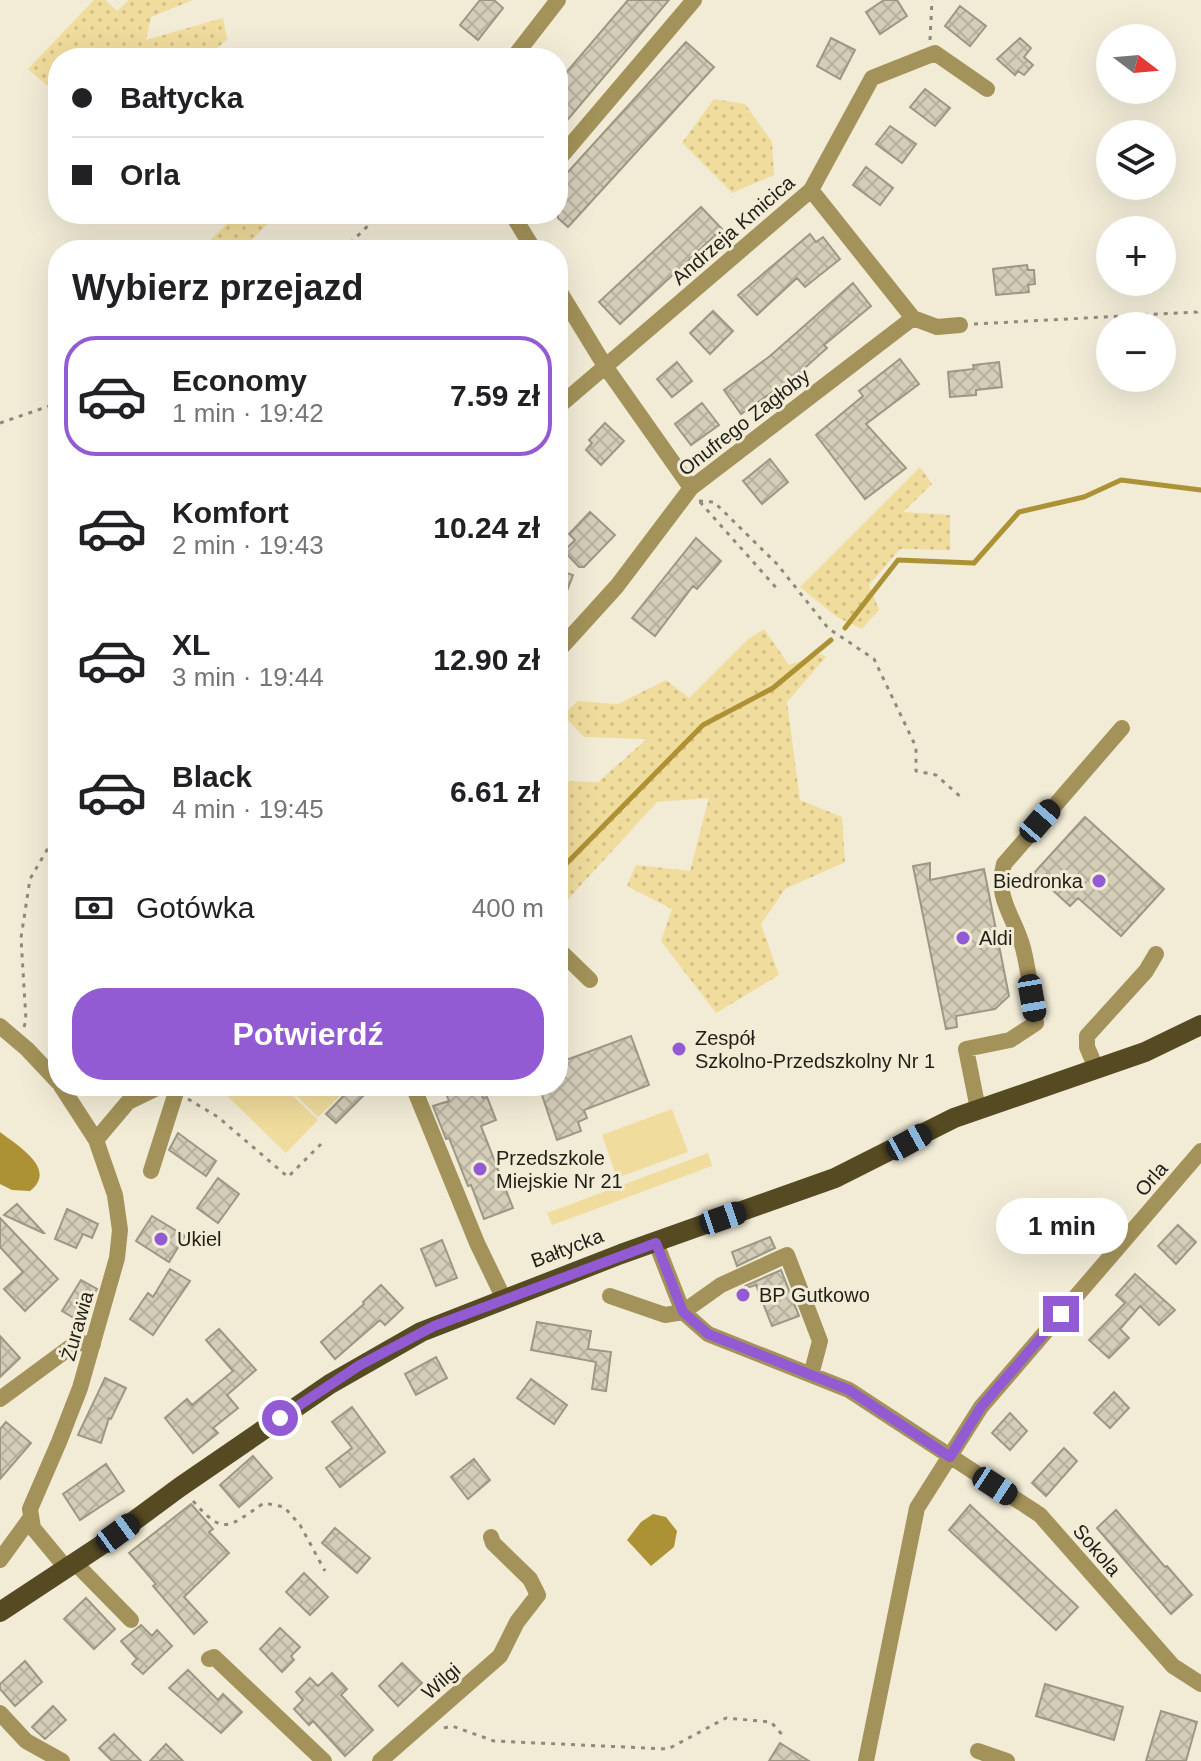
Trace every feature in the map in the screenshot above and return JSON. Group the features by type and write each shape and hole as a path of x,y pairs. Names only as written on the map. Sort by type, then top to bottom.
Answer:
{"main road":[{"name":"Bałtycka","path":"0,1612 71,1566 330,1384 434,1326 835,1178 954,1118 1162,1045 1201,1025"}],"street":[{"path":"521,48 558,0"},
{"path":"568,148 694,0"},
{"path":"935,53 987,89"},
{"name":"Andrzeja Kmicica","path":"568,398 811,190 872,78 935,53"},
{"path":"811,190 913,318 937,327 960,325"},
{"path":"568,305 605,366 695,495"},
{"name":"Onufrego Zagłoby","path":"568,640 695,495 913,318"},
{"path":"978,1109 966,1049 1010,1040 1036,1023 1023,949 1004,900 1001,884 1004,864 1122,728"},
{"path":"1096,1068 1087,1047 1087,1036 1146,971 1156,954"},
{"path":"568,959 590,980"},
{"name":"Żurawia","path":"0,1026 48,1072"},
{"name":"Żurawia","path":"0,1560 29,1520 32,1501 70,1418 117,1258 120,1230 115,1195 96,1140 68,1096"},
{"path":"96,1140 128,1102 146,1096"},
{"path":"151,1171 169,1096"},
{"path":"417,1096 477,1243 504,1299"},
{"name":"Orla","path":"950,1457 981,1407 1201,1151"},
{"path":"656,1243 683,1312"},
{"path":"610,1296 665,1315 683,1312 721,1285 787,1255 820,1341 811,1375"},
{"name":"Sokola","path":"683,1312 708,1334 849,1390 1040,1515 1173,1666 1201,1684"},
{"path":"0,1399 76,1343 93,1344"},
{"path":"866,1761 917,1508 950,1457"},
{"path":"29,1520 36,1532 131,1620"},
{"name":"Wilgi","path":"380,1761 500,1656 517,1622 538,1595 530,1579 493,1543 491,1537"},
{"path":"209,1659 214,1657 324,1761"},
{"path":"0,1713 26,1741 62,1761"},
{"path":"978,1751 1007,1761"}],"path":[{"path":"932,0 930,39 935,53"},
{"path":"353,240 370,224"},
{"path":"960,325 1197,312 1201,308"},
{"path":"0,423 48,406"},
{"path":"695,495 779,591"},
{"path":"695,495 714,502 777,564 828,628 874,659 916,747 916,771 936,775 962,798"},
{"path":"19,1042 26,1020 21,938 30,879 48,848"},
{"path":"184,1096 218,1117 288,1177 321,1144"},
{"path":"180,1487 213,1523 234,1523 264,1503 284,1507 300,1525 325,1571"},
{"path":"437,1729 452,1726 494,1741 668,1749 726,1718 771,1722 785,1738"}],"shaded area":[{"path":"94,0 105,0 117,11 129,0 193,0 151,17 146,40 223,18 227,39 218,48 48,48"},
{"path":"48,48 48,86 28,69"},
{"path":"714,99 745,104 772,142 774,175 732,193 682,143"},
{"path":"227,224 267,224 252,240 210,240"},
{"path":"920,467 932,484 903,512 950,515 950,550 900,549 869,585 879,610 862,629 837,617 800,587"},
{"path":"764,629 789,665 821,654 826,657 787,702 800,800 842,817 845,862 785,889 761,924 779,975 716,1013 661,941 672,909 627,886 636,865 690,871 709,798 657,802 568,899 568,781 598,782 647,739 584,737 568,720 568,710 578,701 618,704 666,680 689,698 748,639"},
{"path":"227,1096 293,1096 318,1120 286,1153"},
{"path":"297,1096 340,1096 318,1117"},
{"path":"672,1109 688,1152 617,1178 602,1135"},
{"path":"0,1132 25,1151 38,1166 40,1174 30,1191 12,1190 0,1184"},
{"path":"708,1153 712,1166 552,1225 547,1213"},
{"path":"653,1514 666,1517 677,1531 674,1547 651,1566 627,1540 641,1522"}],"building":[{"path":"480,0 494,0 503,8 478,40 460,25"},
{"path":"628,0 669,0 568,119 568,70"},
{"path":"884,0 897,0 907,16 880,34 866,12"},
{"path":"960,6 986,26 970,46 945,26"},
{"path":"831,38 855,50 840,79 817,66"},
{"path":"1020,38 1031,48 1024,57 1033,65 1024,75 1018,71 1015,75 997,59"},
{"path":"686,42 714,67 568,227 565,224 568,224 568,172"},
{"path":"925,89 950,108 935,126 910,107"},
{"path":"890,126 916,144 902,163 876,144"},
{"path":"866,167 893,188 880,205 853,185"},
{"path":"701,207 722,229 620,324 599,302"},
{"path":"810,234 816,242 823,237 840,259 805,287 797,278 757,315 738,295"},
{"path":"1027,265 1028,270 1034,270 1035,284 1028,285 1029,292 996,295 993,269"},
{"path":"853,283 871,306 824,345 827,348 798,374 741,414 724,390 770,356"},
{"path":"713,311 733,331 710,354 690,333"},
{"path":"900,359 919,384 866,424 906,468 865,499 816,435 863,396 859,391"},
{"path":"677,362 692,381 672,397 657,379"},
{"path":"999,362 1002,387 976,390 976,395 950,397 948,372"},
{"path":"702,403 719,425 691,445 675,424"},
{"path":"605,423 624,441 601,465 586,450 592,443 589,440"},
{"path":"770,459 788,482 762,504 743,481"},
{"path":"590,512 615,535 584,567 579,567 568,555 568,547 575,540 569,534"},
{"path":"696,538 721,561 697,589 693,586 655,636 632,618"},
{"name":"Biedronka","path":"1085,817 1164,889 1121,936 1078,898 1070,906 1034,873"},
{"name":"Aldi","path":"930,863 930,880 984,869 1009,996 995,1009 956,1016 957,1027 946,1029 913,866"},
{"path":"631,1036 649,1085 584,1110 587,1118 578,1122 581,1131 557,1140 542,1096 568,1096 568,1059"},
{"path":"343,1096 363,1096 336,1123 326,1114"},
{"path":"447,1096 487,1097 496,1120 481,1126 513,1208 484,1219 433,1106 449,1101"},
{"path":"178,1133 216,1161 206,1176 169,1150"},
{"path":"218,1178 239,1194 218,1223 197,1208"},
{"path":"17,1204 44,1233 4,1215"},
{"path":"67,1209 98,1224 92,1238 83,1234 76,1248 55,1239"},
{"name":"Ukiel","path":"152,1216 185,1236 169,1262 136,1241"},
{"path":"0,1218 58,1279 25,1311 4,1289 23,1272 0,1247"},
{"path":"1178,1225 1196,1242 1176,1264 1158,1246"},
{"path":"770,1237 775,1248 737,1266 732,1252"},
{"path":"442,1240 457,1278 436,1286 421,1249"},
{"path":"170,1269 190,1281 153,1335 130,1319 148,1293 153,1297"},
{"path":"781,1270 799,1316 772,1326 756,1285 745,1286"},
{"path":"1135,1274 1175,1310 1159,1325 1140,1306 1120,1329 1129,1338 1109,1358 1089,1340 1125,1303 1116,1295"},
{"path":"81,1280 97,1289 79,1321 62,1311"},
{"path":"381,1285 403,1308 385,1325 380,1320 335,1359 321,1342"},
{"path":"537,1322 591,1331 588,1349 611,1352 606,1391 592,1389 596,1362 531,1350"},
{"path":"219,1329 256,1370 227,1395 238,1408 213,1428 218,1433 193,1453 165,1418 187,1399 192,1405 233,1371 206,1340"},
{"path":"0,1336 20,1358 0,1377"},
{"path":"436,1357 447,1378 416,1395 405,1374"},
{"path":"105,1378 126,1388 109,1418 101,1443 78,1435"},
{"path":"531,1379 567,1405 554,1424 517,1398"},
{"path":"1114,1392 1129,1408 1110,1428 1094,1413"},
{"path":"352,1407 385,1452 340,1487 326,1468 352,1448 332,1422"},
{"path":"1010,1413 1027,1431 1010,1450 992,1433"},
{"path":"6,1422 31,1443 0,1479 0,1429"},
{"path":"1064,1448 1077,1461 1046,1496 1032,1483"},
{"path":"253,1456 272,1478 239,1507 220,1485"},
{"path":"474,1459 490,1480 468,1499 451,1477"},
{"path":"106,1464 124,1491 80,1520 63,1494"},
{"path":"191,1504 213,1529 209,1532 229,1553 184,1597 207,1622 194,1634 129,1553"},
{"path":"970,1505 1078,1607 1056,1630 949,1530"},
{"path":"1116,1510 1192,1595 1171,1614 1097,1528"},
{"path":"335,1528 370,1558 357,1573 322,1543"},
{"path":"304,1573 328,1597 310,1615 286,1592"},
{"path":"86,1598 115,1629 94,1649 64,1619"},
{"path":"141,1625 152,1636 157,1630 172,1646 143,1674 132,1664 137,1659 121,1641"},
{"path":"280,1628 300,1647 291,1656 294,1660 282,1672 260,1649"},
{"path":"25,1661 42,1682 15,1706 0,1689 0,1684"},
{"path":"402,1663 422,1683 398,1706 379,1686"},
{"path":"188,1670 218,1700 223,1694 242,1712 221,1733 169,1688"},
{"path":"332,1673 347,1689 341,1695 373,1730 345,1756 313,1721 309,1725 294,1709 303,1700 296,1692 310,1678 318,1686"},
{"path":"1045,1684 1123,1707 1114,1740 1036,1716"},
{"path":"53,1706 66,1720 45,1739 32,1727"},
{"path":"1161,1711 1197,1722 1186,1761 1146,1761"},
{"path":"114,1734 141,1761 112,1761 99,1748"},
{"path":"780,1743 809,1761 769,1761"},
{"path":"166,1744 183,1761 150,1761"}],"waterway":[{"path":"845,628 898,560 974,563 1019,512 1084,497 1121,480 1201,490"},
{"path":"568,862 703,725 773,688 831,640"}],"place":[{"name":"Biedronka","path":"1099,881"},
{"name":"Aldi","path":"963,938"},
{"name":"Zespół Szkolno-Przedszkolny Nr 1","path":"679,1049"},
{"name":"Przedszkole Miejskie Nr 21","path":"480,1169"},
{"name":"Ukiel","path":"161,1239"},
{"name":"BP Gutkowo","path":"743,1295"}],"route":[{"path":"280,1418 360,1365 434,1326 656,1243 683,1312 708,1334 849,1390 950,1457 981,1407 1061,1314"}]}
